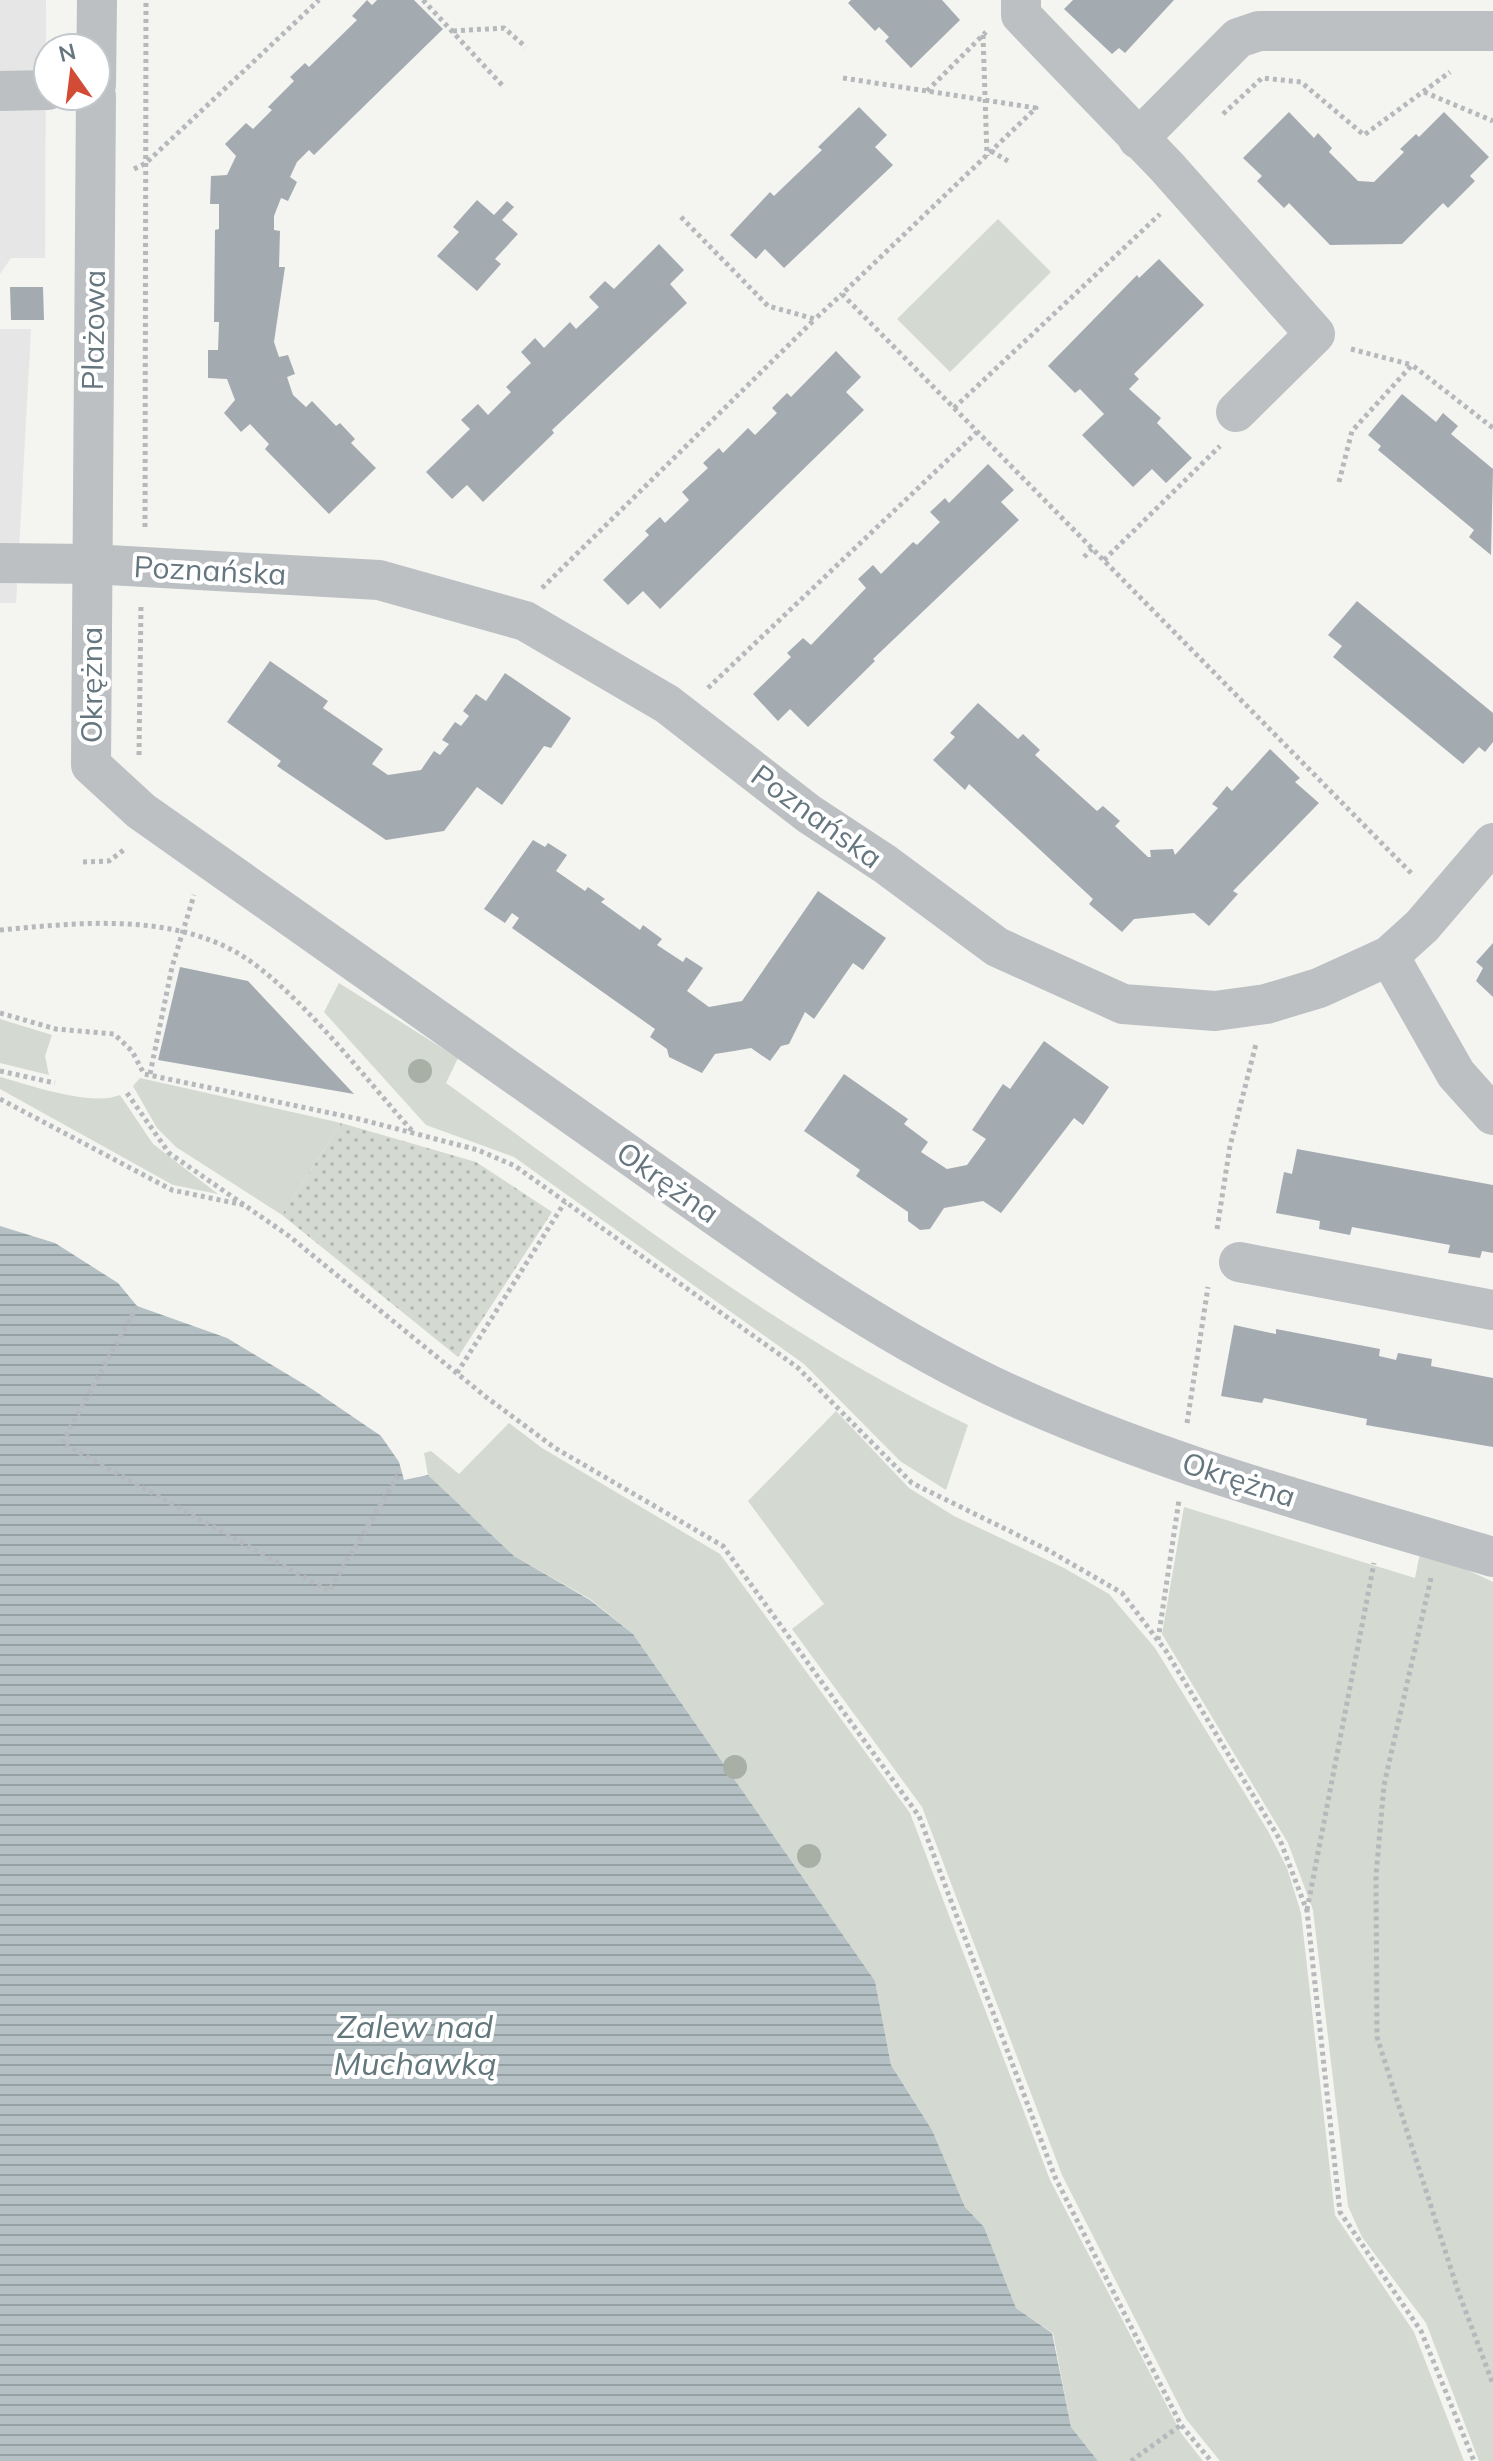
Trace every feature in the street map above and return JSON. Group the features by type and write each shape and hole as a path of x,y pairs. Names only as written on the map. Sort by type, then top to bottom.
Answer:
{"street":[{"path":"97,0 97,32"},
{"path":"1021,0 1021,15 1315,334 1236,412"},
{"path":"1138,139 1238,38 1259,31 1493,31"},
{"path":"0,91 32,90"},
{"name":"Plażowa","path":"91,564 96,112"},
{"name":"Poznańska","path":"0,563 143,566 379,580 525,621 667,704 809,814 885,864 997,947 1123,1004 1215,1011 1266,1004 1319,988 1389,956 1422,926 1493,843"},
{"name":"Okrężna","path":"91,564 91,765 138,809 772,1256 900,1338 992,1386 1181,1460 1493,1557"},
{"path":"1389,956 1456,1074 1493,1115"},
{"path":"1221,1260 1493,1310"}],"path":[{"path":"83,862 109,861 132,843 138,809 143,566 146,0"},
{"path":"123,175 146,163 319,0"},
{"path":"423,0 502,85"},
{"path":"452,31 504,28 526,47"},
{"path":"927,91 990,28"},
{"path":"983,34 989,154"},
{"path":"1220,118 1262,78 1301,82 1364,135 1458,66"},
{"path":"540,589 1036,108 843,78"},
{"path":"1423,92 1493,121"},
{"path":"989,154 1008,161"},
{"path":"954,408 1185,190"},
{"path":"681,217 768,306 815,319"},
{"path":"842,294 1423,886"},
{"path":"1315,334 1352,350 1412,365 1493,428"},
{"path":"1339,482 1352,431 1412,365"},
{"path":"1104,560 1239,429 1236,412"},
{"path":"700,696 977,432"},
{"path":"1084,557 1092,549"},
{"path":"150,1074 172,967 196,886"},
{"path":"0,930 80,922 184,933 234,951 287,992 414,1133"},
{"path":"1158,1640 1179,1506 1181,1460 1221,1260 1230,1146 1266,1004"},
{"path":"0,1013 56,1029 114,1034 132,1051 144,1074 414,1133 478,1150 515,1166 797,1367 912,1483 1046,1549 1122,1593 1158,1640 1280,1840 1307,1911 1340,2212 1421,2331 1474,2461"},
{"path":"0,1071 55,1083"},
{"path":"127,1093 169,1153 249,1206 555,1448 723,1546 919,1816 1055,2177 1181,2425 1211,2461"},
{"path":"0,1099 172,1190 249,1206"},
{"path":"457,1373 565,1202"},
{"path":"137,1306 62,1443 329,1591 400,1472"},
{"path":"1307,1911 1382,1524"},
{"path":"1439,1541 1384,1785 1376,1876 1377,2037 1458,2291 1493,2384"},
{"path":"1131,2461 1181,2425"}],"shaded area":[{"path":"0,0 46,0 46,32 32,32 32,112 46,112 45,258 11,258 0,274"},
{"path":"998,219 1051,272 950,372 897,319"},
{"path":"0,329 31,329 16,603 0,603"},
{"path":"339,983 458,1058 446,1083 635,1221 831,1351 898,1390 968,1425 946,1490 900,1461 804,1364 514,1157 426,1125 324,1012"},
{"path":"0,1019 52,1035 45,1056 49,1075 0,1063"},
{"path":"0,1077 77,1097 108,1098 120,1095 153,1144 218,1194 173,1185 0,1089"},
{"path":"140,1078 341,1123 282,1215 176,1147 157,1128 133,1086"},
{"path":"341,1123 476,1162 552,1212 458,1357 282,1215"},
{"path":"836,1411 909,1488 954,1516 1064,1568 1109,1594 1155,1648 1268,1831 1287,1868 1301,1913 1335,2215 1414,2332 1464,2461 1220,2461 1186,2419 1062,2175 922,1807 792,1629 824,1604 748,1501"},
{"path":"509,1423 542,1448 720,1554 910,1813 1050,2180 1181,2433 1203,2461 1098,2461 1071,2427 1053,2333 1016,2308 984,2227 965,2207 932,2130 891,2065 875,1981 633,1634 590,1599 514,1556 428,1475 424,1453 431,1451 459,1474"},
{"path":"1184,1507 1415,1578 1420,1553 1444,1559 1493,1582 1493,2461 1479,2461 1426,2323 1362,2237 1348,2206 1313,1910 1288,1843 1162,1634"}],"water":[{"name":"Zalew nad Muchawką","path":"0,1226 55,1243 118,1283 137,1306 227,1338 312,1389 381,1436 399,1462 404,1480 428,1475 514,1556 590,1600 633,1634 875,1981 891,2065 932,2130 965,2207 984,2227 1016,2308 1052,2333 1071,2427 1098,2461 0,2461"}],"building":[{"path":"367,0 372,5 377,0 414,0 443,29 314,155 309,150 297,162 290,177 297,182 288,201 281,198 274,216 274,230 280,231 279,267 285,267 274,342 279,357 288,355 295,374 287,377 293,395 306,407 312,401 336,426 340,423 355,439 351,443 376,468 329,514 265,449 269,444 250,424 241,432 224,413 235,400 227,379 208,378 208,350 218,350 219,322 214,322 215,230 219,229 219,204 210,204 211,176 227,175 236,156 225,144 246,123 253,129 272,110 268,107 294,81 290,77 305,63 309,67 357,20 352,16"},
{"path":"851,0 942,0 960,20 911,68 885,41 889,37 879,27 875,31 848,3"},
{"path":"1073,0 1174,0 1125,53 1119,48 1112,54 1064,9"},
{"path":"859,107 887,135 875,147 893,165 784,268 765,249 756,259 730,235 770,192 774,196 822,150 818,147"},
{"path":"1289,112 1314,138 1318,133 1332,148 1329,152 1358,181 1374,182 1404,152 1400,149 1416,134 1419,137 1444,112 1489,157 1470,176 1475,181 1448,208 1443,203 1402,244 1330,245 1289,203 1284,208 1257,181 1262,176 1243,158"},
{"path":"477,200 494,215 507,201 514,207 502,220 518,234 495,259 501,264 477,291 437,256 459,232 453,227"},
{"path":"659,244 684,270 670,284 687,303 552,430 554,433 483,502 467,485 452,499 426,472 470,429 461,420 478,404 488,415 511,392 506,387 531,363 521,352 535,338 544,348 570,322 576,329 599,307 589,297 605,281 614,289"},
{"path":"1159,259 1204,305 1134,374 1139,379 1129,389 1161,418 1157,423 1192,458 1166,483 1152,469 1133,487 1082,435 1104,414 1080,389 1075,393 1048,366 1137,275 1139,278"},
{"path":"10,287 43,287 44,320 11,320"},
{"path":"836,351 861,377 846,392 864,410 660,609 643,591 628,605 603,580 649,535 645,531 660,517 665,523 689,500 682,492 708,468 703,463 719,448 723,453 748,428 755,435 777,413 772,408 787,393 791,397"},
{"path":"1402,394 1436,422 1443,413 1458,426 1451,434 1493,469 1491,555 1469,537 1474,530 1378,450 1381,446 1368,435"},
{"path":"988,464 1014,490 1001,502 1019,520 873,659 875,661 808,727 790,709 778,721 753,694 791,657 787,653 803,638 811,645 866,588 858,579 873,565 881,574 913,542 917,545 940,522 930,512 945,498 949,503"},
{"path":"1357,601 1493,713 1493,742 1485,752 1479,747 1463,764 1333,657 1342,646 1328,635"},
{"path":"270,661 328,701 323,708 383,749 372,764 388,775 421,770 434,751 440,755 449,744 442,740 455,722 461,726 469,716 463,711 476,694 486,701 505,673 571,718 551,748 544,746 502,805 477,787 444,831 386,840 277,766 281,761 227,722"},
{"path":"978,703 1018,739 1023,734 1040,750 1035,755 1097,811 1103,806 1120,821 1115,826 1148,857 1151,857 1150,850 1173,849 1175,855 1218,808 1212,804 1227,786 1232,791 1270,749 1300,778 1295,782 1319,803 1233,891 1238,894 1209,926 1194,913 1134,919 1122,932 1089,904 1093,899 969,784 965,790 933,760 955,737 950,733"},
{"path":"533,840 545,847 548,843 567,855 556,871 585,891 588,887 605,899 601,902 640,930 643,925 662,939 657,945 683,962 686,957 703,968 687,991 709,1007 742,1001 818,891 886,938 863,970 853,963 814,1019 805,1012 789,1044 781,1046 770,1061 751,1048 715,1054 702,1073 669,1057 667,1049 650,1037 655,1029 512,928 519,918 512,913 505,923 484,909"},
{"path":"1493,943 1493,997 1476,981 1483,968 1476,962"},
{"path":"180,967 248,981 354,1094 158,1060"},
{"path":"1044,1041 1109,1087 1083,1125 1074,1118 1001,1213 983,1201 944,1208 930,1229 920,1230 908,1221 908,1212 856,1176 860,1170 804,1131 844,1074 908,1119 904,1124 928,1142 921,1152 947,1169 967,1165 986,1139 972,1130 1003,1084 1010,1089"},
{"path":"1297,1149 1493,1185 1493,1253 1482,1251 1480,1258 1448,1253 1450,1245 1352,1227 1350,1235 1319,1229 1320,1221 1276,1213 1284,1172 1292,1174"},
{"path":"1234,1325 1276,1334 1276,1329 1380,1349 1379,1356 1396,1360 1398,1353 1432,1359 1431,1366 1493,1378 1493,1447 1366,1425 1367,1419 1264,1398 1262,1403 1221,1396"}]}
